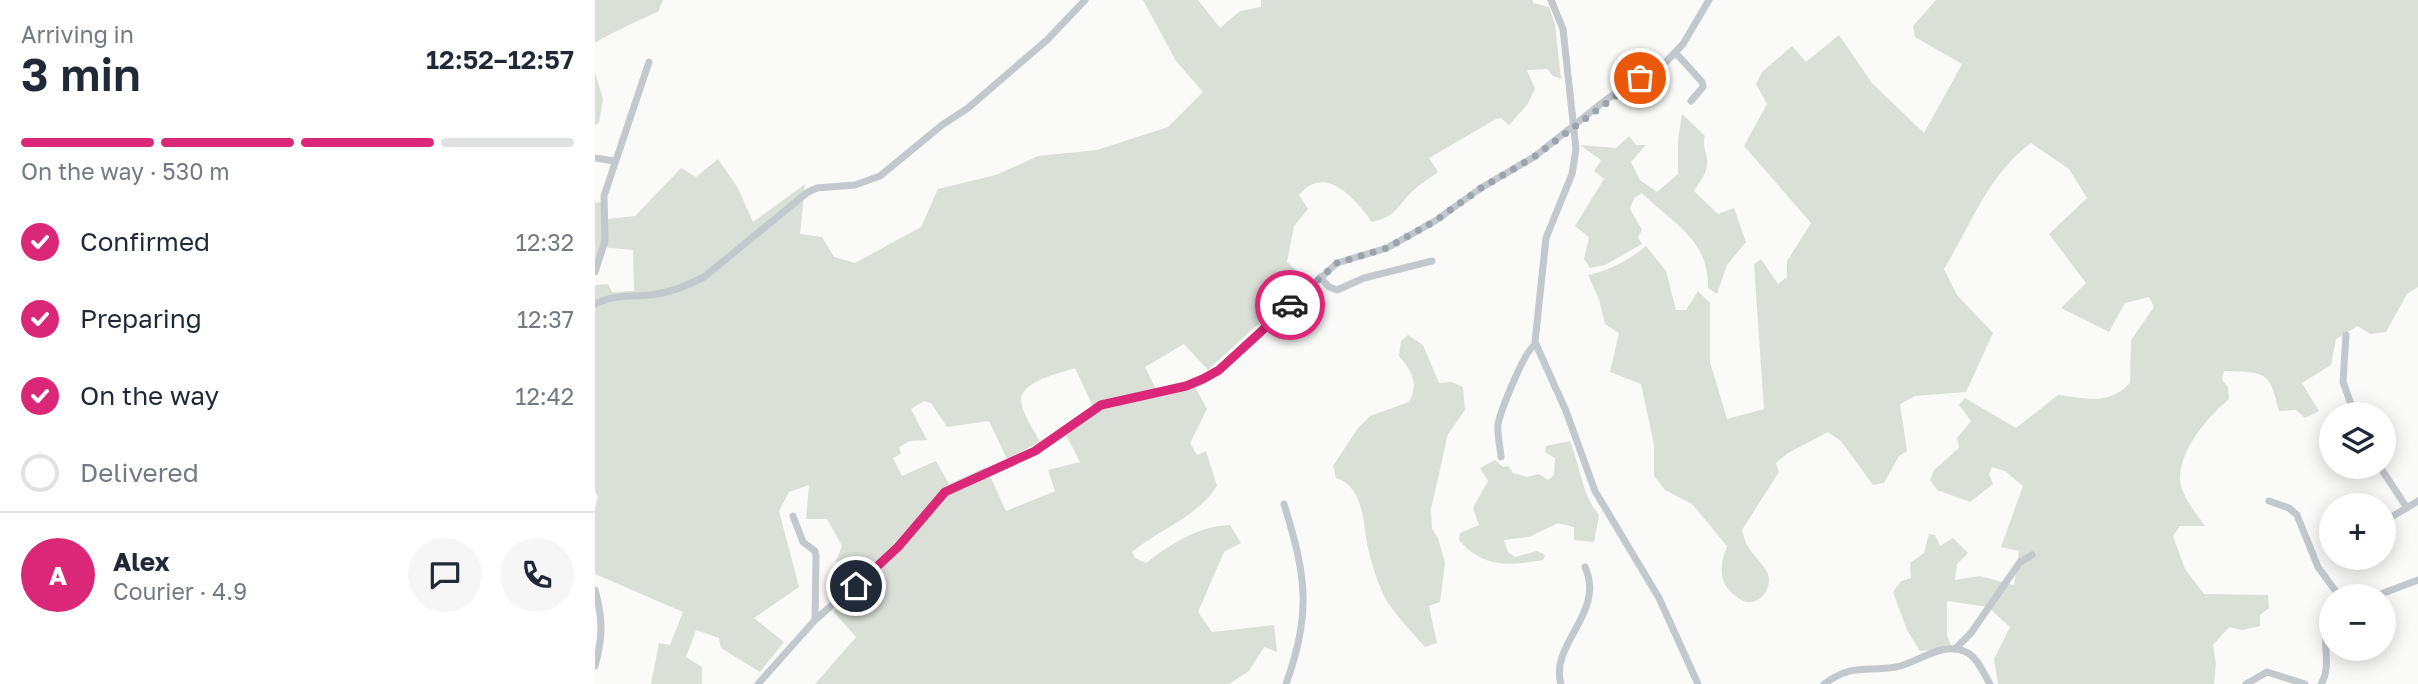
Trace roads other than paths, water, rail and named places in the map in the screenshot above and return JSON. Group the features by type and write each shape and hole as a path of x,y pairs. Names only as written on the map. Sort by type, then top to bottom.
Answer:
{"street":[{"path":"595,304 613,296 666,293 688,285 808,192 817,188 855,185 880,176 942,125 968,108 1047,40 1086,0"},
{"path":"1551,0 1563,29 1576,126 1575,163 1552,219 1541,265 1535,345 1566,411 1600,500 1659,598 1698,684"},
{"path":"758,684 815,620 898,547 945,492 1035,451 1101,405 1186,386 1211,374 1337,263 1401,241 1534,157 1607,99 1676,52 1709,0"},
{"path":"1676,52 1702,82 1703,87 1691,101"},
{"path":"595,272 605,241 604,196 649,62"},
{"path":"595,158 614,161"},
{"path":"1320,277 1329,287 1337,290 1364,278 1432,261"},
{"path":"2346,335 2343,382 2350,402"},
{"path":"1501,457 1498,432 1501,413 1526,352 1535,345"},
{"path":"2389,479 2407,508"},
{"path":"2269,501 2297,514 2318,567 2330,584"},
{"path":"2396,514 2418,501"},
{"path":"1285,504 1305,592 1299,644 1286,684"},
{"path":"793,516 803,542 815,551 815,620"},
{"path":"1954,650 1965,642 2020,562 2032,555"},
{"path":"1561,684 1559,674 1562,661 1591,595 1585,567"},
{"path":"2396,588 2418,580"},
{"path":"595,590 602,615 602,632 595,666"},
{"path":"1824,684 1854,669 1898,667 1927,653 1954,650 1968,653 1990,684"},
{"path":"2321,684 2328,661"},
{"path":"2246,684 2267,672 2305,684"}]}
